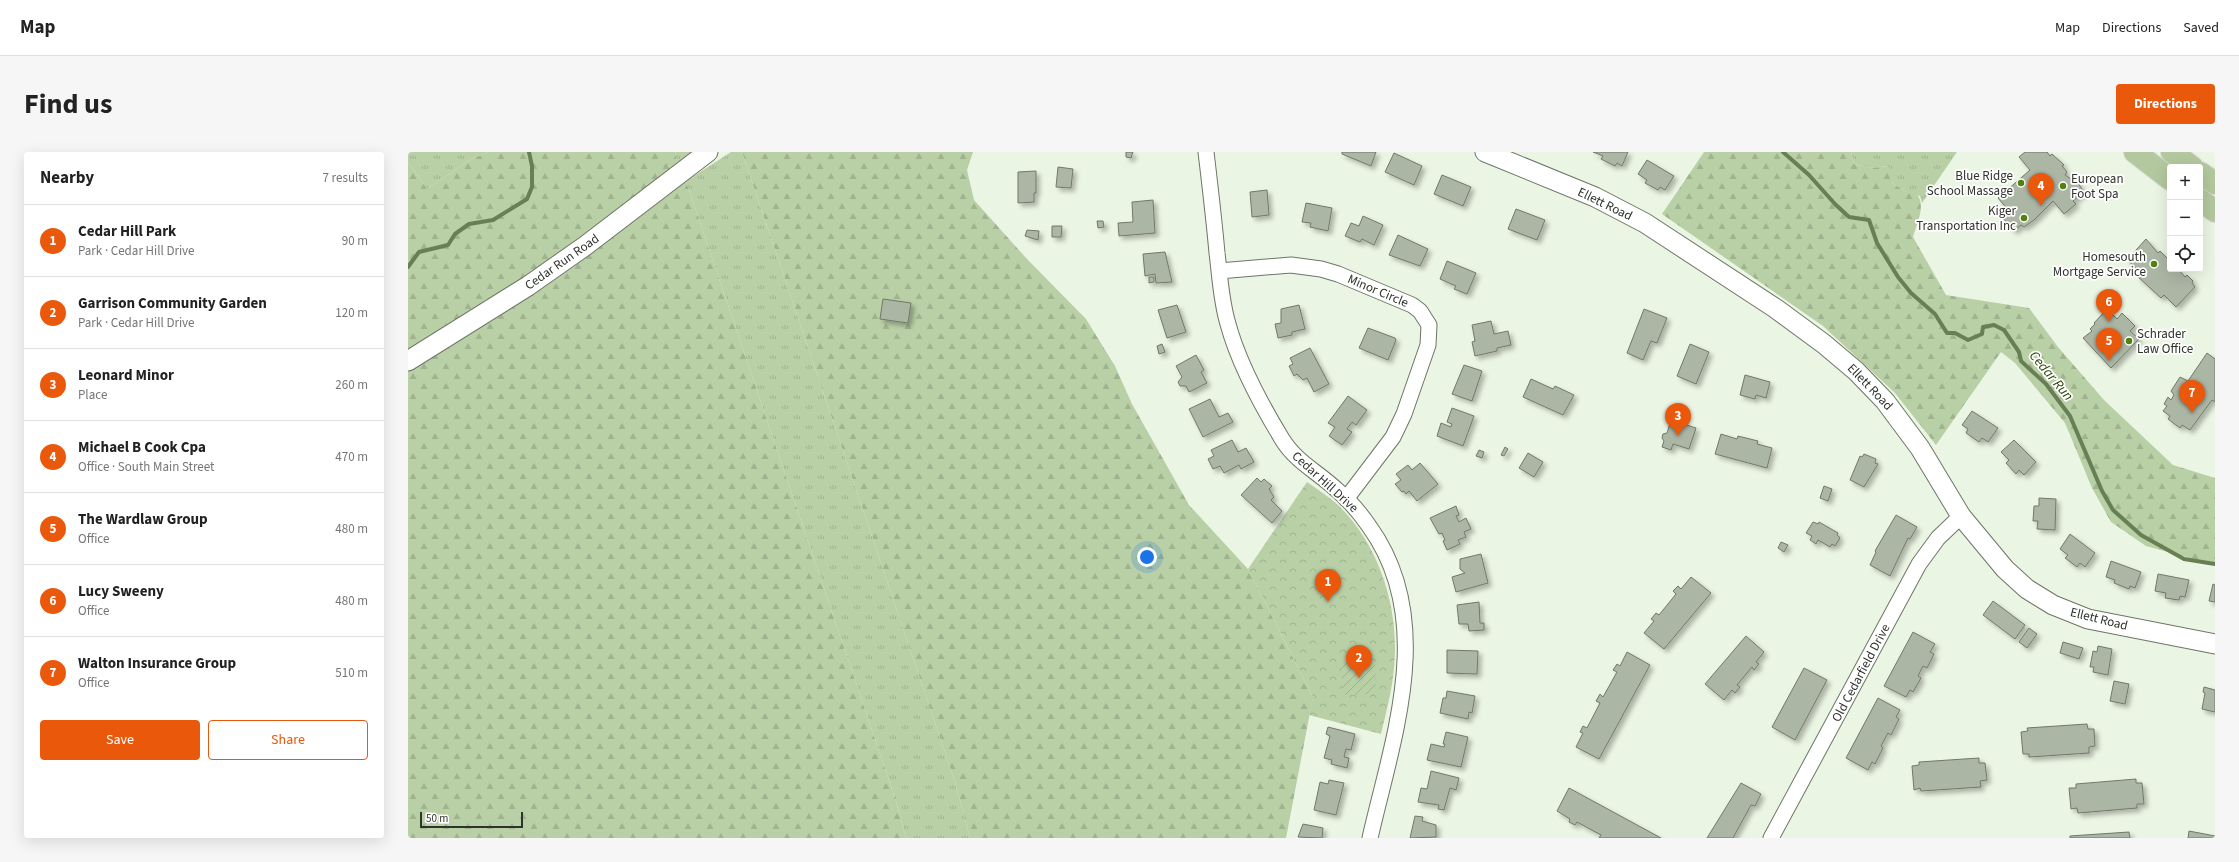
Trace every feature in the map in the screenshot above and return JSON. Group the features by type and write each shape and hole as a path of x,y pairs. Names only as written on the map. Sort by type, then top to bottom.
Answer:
{"main road":[{"path":"2135,152 2167,177"},
{"path":"2172,152 2188,164"},
{"path":"2203,175 2215,183"},
{"path":"2203,202 2215,211"}],"street":[{"name":"Cedar Run Road","path":"408,361 534,282 585,246 708,152"},
{"name":"Cedar Hill Drive","path":"1206,152 1222,300 1230,332 1240,357 1281,437 1301,462 1346,498 1370,527 1387,558 1398,588 1405,625 1406,668 1402,695 1370,838"},
{"name":"Ellett Road","path":"1485,152 1595,197 1645,223 1775,308 1824,344 1851,366 1885,401 1920,448 1961,516 2005,569 2019,582 2053,605 2088,619 2215,644"},
{"name":"Minor Circle","path":"1219,271 1290,265 1321,269 1338,274 1412,305 1425,317 1430,335 1428,345 1399,426 1386,449 1346,498"},
{"name":"Old Cedarfield Drive","path":"1772,838 1919,564 1938,538 1961,516"}],"green space":[{"path":"408,152 489,152 473,158 427,189 408,162"},
{"path":"489,152 675,152 679,169 576,246 408,355 408,162 427,189 473,158"},
{"path":"675,152 700,152 679,169"},
{"path":"731,152 742,152 955,782 970,838 906,838 896,801 686,181"},
{"path":"742,152 973,152 967,170 974,200 1027,259 1086,319 1115,366 1132,404 1189,505 1248,569 1313,697 1286,838 970,838 955,782"},
{"path":"1704,152 1851,152 1854,164 1871,168 1888,166 1894,173 1891,182 1906,192 1914,191 1918,196 1921,207 1913,237 1946,295 2029,308 2058,347 2104,400 2173,465 2215,478 2215,565 2146,546 2111,522 2092,488 2065,423 2015,363 2001,352 1936,445 1895,393 1823,326 1662,214"},
{"path":"1851,152 1957,152 1922,203 1920,196 1906,192 1891,182 1888,166 1871,168 1854,164"},
{"path":"686,181 896,801 906,838 408,838 408,371 590,252"},
{"path":"1307,482 1337,504 1352,520 1376,559 1384,580 1394,624 1395,646 1392,685 1381,734 1309,715 1313,697 1248,569"},
{"path":"1375,660 1376,694 1342,695 1341,661"}],"building":[{"path":"1126,152 1133,152 1131,158 1126,157"},
{"path":"1342,152 1376,152 1371,166 1342,154"},
{"path":"1593,152 1628,152 1622,166 1617,163 1615,166 1601,159 1603,156"},
{"path":"2025,152 2047,152 2050,156 2052,154 2064,165 2062,166 2067,172 2065,175 2074,181 2076,180 2084,192 2073,201 2076,204 2064,214 2053,201 2034,220 2024,227 2021,225 2014,231 2002,217 2009,211 1998,198 2030,170 2019,157"},
{"path":"1394,153 1422,166 1414,185 1385,172"},
{"path":"1647,160 1674,176 1665,190 1660,187 1658,190 1645,183 1647,180 1638,174"},
{"path":"1058,167 1073,169 1071,188 1056,187"},
{"path":"1036,171 1036,193 1034,193 1034,202 1018,203 1018,172"},
{"path":"1442,175 1471,187 1463,206 1434,194"},
{"path":"1267,190 1269,215 1252,217 1250,192"},
{"path":"1153,200 1155,233 1119,236 1118,223 1133,222 1132,202"},
{"path":"1306,203 1332,208 1328,231 1310,227 1311,223 1302,222"},
{"path":"1516,209 1545,220 1537,240 1508,229"},
{"path":"1363,216 1383,225 1374,245 1362,239 1360,242 1345,236 1351,223 1359,226"},
{"path":"1097,221 1103,221 1104,227 1098,228"},
{"path":"1052,226 1062,226 1061,237 1052,237"},
{"path":"1027,230 1039,231 1038,240 1025,236"},
{"path":"1398,235 1428,249 1420,266 1389,255"},
{"path":"2146,239 2158,253 2160,251 2167,258 2167,272 2181,272 2185,277 2187,275 2193,281 2192,283 2195,287 2176,307 2164,295 2161,298 2137,276 2141,272 2127,260"},
{"path":"1165,252 1172,282 1156,283 1155,274 1145,276 1143,254"},
{"path":"1447,261 1476,273 1467,294 1454,289 1456,286 1440,279"},
{"path":"1149,277 1154,277 1154,282 1149,283"},
{"path":"883,299 911,303 908,323 880,319"},
{"path":"1177,305 1186,332 1167,338 1158,310"},
{"path":"1299,305 1305,329 1292,332 1292,335 1278,338 1275,324 1281,323 1281,309"},
{"path":"1644,309 1667,318 1657,343 1651,341 1643,360 1627,353"},
{"path":"2107,309 2117,319 2122,313 2135,326 2130,331 2139,339 2111,368 2083,338 2092,331 2090,329 2095,324 2094,323"},
{"path":"1491,321 1494,334 1508,331 1511,345 1497,348 1497,351 1475,356 1472,342 1475,341 1472,325"},
{"path":"1368,328 1395,338 1396,340 1388,360 1359,348"},
{"path":"1162,344 1165,352 1159,354 1157,346"},
{"path":"1690,344 1709,352 1696,384 1677,376"},
{"path":"1310,348 1329,384 1314,392 1307,378 1303,380 1297,374 1294,376 1289,366 1293,364 1290,358"},
{"path":"2207,353 2215,359 2215,402 2212,400 2190,430 2182,425 2180,428 2168,419 2170,416 2163,411 2167,406 2164,404 2168,397 2171,400 2174,395 2171,391 2180,377 2188,381"},
{"path":"1196,355 1204,370 1201,372 1207,383 1189,392 1186,386 1180,386 1178,382 1182,377 1176,366"},
{"path":"1464,365 1482,371 1472,401 1452,394"},
{"path":"1745,375 1770,382 1766,398 1756,395 1755,399 1740,395"},
{"path":"1531,379 1553,389 1555,386 1574,395 1563,415 1523,397"},
{"path":"1348,396 1367,410 1356,425 1352,422 1347,429 1352,432 1342,445 1329,436 1335,427 1328,423"},
{"path":"1210,399 1219,417 1228,413 1233,422 1203,437 1189,409"},
{"path":"1452,408 1474,416 1463,446 1437,436 1441,423 1451,427 1452,424 1447,422"},
{"path":"1972,411 1998,428 1988,442 1982,438 1979,442 1966,433 1968,429 1962,425"},
{"path":"1671,420 1696,428 1689,449 1673,444 1671,450 1662,447 1664,441 1662,438 1663,434 1667,433"},
{"path":"1721,434 1737,439 1738,436 1758,441 1757,444 1772,448 1767,468 1715,454"},
{"path":"1232,440 1238,452 1246,448 1254,462 1241,469 1239,465 1224,473 1220,466 1213,469 1208,459 1214,456 1211,450"},
{"path":"2014,440 2036,462 2024,475 2019,470 2016,474 2006,463 2009,460 2001,452"},
{"path":"1505,447 1508,449 1504,456 1501,455"},
{"path":"1479,450 1484,452 1482,458 1476,456"},
{"path":"1528,453 1543,462 1534,477 1519,468"},
{"path":"1864,454 1876,459 1875,463 1878,464 1864,487 1850,480 1860,456 1862,457"},
{"path":"1420,463 1438,484 1417,501 1409,491 1406,494 1404,491 1402,492 1395,484 1401,480 1396,474 1408,465 1412,470"},
{"path":"1257,478 1261,482 1264,479 1272,486 1269,489 1274,497 1271,500 1282,511 1272,523 1241,495"},
{"path":"1824,486 1832,489 1828,501 1820,498"},
{"path":"2039,498 2056,499 2055,530 2037,529 2038,521 2033,521 2034,506 2039,506"},
{"path":"1456,506 1459,515 1456,516 1459,522 1466,518 1471,529 1464,532 1466,537 1458,540 1460,544 1447,550 1443,541 1445,540 1442,533 1439,534 1430,518"},
{"path":"1896,515 1917,527 1910,539 1908,538 1890,576 1870,565 1876,552 1875,551"},
{"path":"1813,522 1818,524 1819,522 1838,533 1837,535 1840,538 1835,546 1832,544 1830,547 1818,540 1816,544 1810,540 1812,536 1806,533"},
{"path":"2070,534 2095,553 2085,567 2080,563 2077,567 2065,558 2068,555 2060,549"},
{"path":"1781,542 1788,545 1784,552 1778,548"},
{"path":"1481,554 1488,583 1456,592 1452,577 1465,573 1460,569 1460,559"},
{"path":"2111,561 2141,572 2135,588 2130,586 2129,589 2114,583 2115,580 2106,577"},
{"path":"2158,574 2189,580 2185,597 2180,596 2179,600 2165,598 2166,593 2155,591"},
{"path":"1691,577 1711,593 1664,649 1644,633 1654,621 1651,619 1656,613 1659,615 1676,594 1673,591 1678,586 1681,589"},
{"path":"2213,584 2215,585 2215,602 2209,601"},
{"path":"1993,601 2025,625 2015,639 1983,615"},
{"path":"1479,602 1480,623 1484,623 1484,630 1469,631 1468,624 1459,624 1457,605"},
{"path":"2029,628 2037,634 2027,648 2019,642"},
{"path":"1913,632 1935,644 1930,652 1934,654 1927,668 1923,666 1918,676 1921,678 1913,692 1910,690 1906,697 1884,686"},
{"path":"1746,636 1764,652 1756,662 1759,664 1754,670 1752,667 1737,685 1740,687 1735,693 1732,690 1724,700 1705,684"},
{"path":"2063,642 2083,648 2079,659 2060,653"},
{"path":"2098,646 2112,649 2108,675 2093,672 2094,667 2090,667 2093,651 2097,652"},
{"path":"1447,650 1478,651 1477,674 1447,673"},
{"path":"1627,652 1650,665 1599,759 1576,747 1583,733 1580,732 1583,726 1587,728 1600,703 1596,701 1600,694 1603,697 1617,672 1613,670 1617,664 1620,666"},
{"path":"1804,668 1827,680 1795,740 1772,727"},
{"path":"2114,681 2129,684 2125,704 2110,701"},
{"path":"2204,687 2215,690 2215,712 2202,709 2205,693 2203,692"},
{"path":"1447,691 1475,696 1472,713 1469,712 1468,719 1440,713 1443,698 1446,698"},
{"path":"1878,698 1900,710 1896,717 1899,719 1891,735 1888,733 1881,746 1883,748 1875,764 1872,762 1868,770 1846,758"},
{"path":"2087,724 2088,729 2094,729 2095,746 2089,747 2089,753 2029,757 2029,754 2023,754 2021,732 2028,731 2027,728"},
{"path":"1328,727 1355,734 1351,750 1346,749 1344,757 1349,758 1347,768 1331,764 1332,760 1324,758 1330,736 1326,734"},
{"path":"1446,732 1468,737 1461,767 1427,760 1431,744 1444,747 1445,744 1443,744"},
{"path":"1979,758 1979,763 1985,763 1987,780 1980,781 1981,787 1921,791 1920,788 1914,790 1912,766 1919,765 1919,762"},
{"path":"1431,771 1459,778 1456,790 1450,788 1444,810 1438,809 1439,805 1418,802 1421,788 1427,789"},
{"path":"2136,779 2136,783 2142,783 2144,804 2137,804 2137,808 2078,813 2077,808 2071,809 2069,788 2076,788 2076,784"},
{"path":"1329,780 1344,783 1336,815 1314,810 1320,782 1328,784"},
{"path":"1741,783 1761,794 1755,806 1751,805 1733,838 1707,838"},
{"path":"1569,788 1661,838 1599,838 1601,835 1577,822 1575,825 1569,822 1570,819 1557,811"},
{"path":"1415,816 1423,817 1422,821 1436,825 1436,837 1410,838"},
{"path":"1303,824 1323,828 1322,838 1298,837"},
{"path":"2189,831 2215,836 2215,838 2188,838"},
{"path":"2129,832 2130,838 2070,838 2070,836"}],"waterway":[{"name":"Cedar Run","path":"408,267 419,252 448,245 455,234 469,224 493,220 527,199 532,187 532,166 529,152"},
{"name":"Cedar Run","path":"1783,152 1809,175 1849,217 1869,220 1877,243 1898,277 1911,293 1935,314 1947,333 1955,333 1968,340 1982,334 1983,327 1994,325 2004,330 2019,352 2021,361 2046,384 2070,416 2102,491 2113,510 2141,535 2184,559 2215,564"}],"place":[{"name":"Blue Ridge School Massage","path":"2021,183"},
{"name":"European Foot Spa","path":"2063,186"},
{"name":"Michael B Cook Cpa","path":"2041,206"},
{"name":"Kiger Transportation Inc","path":"2024,218"},
{"name":"Homesouth Mortgage Service","path":"2154,264"},
{"name":"Lucy Sweeny","path":"2109,322"},
{"name":"Schrader Law Office","path":"2129,341"},
{"name":"The Wardlaw Group","path":"2109,361"},
{"name":"Walton Insurance Group","path":"2192,413"},
{"name":"Leonard Minor","path":"1678,436"},
{"name":"Cedar Hill Park","path":"1328,602"},
{"name":"Garrison Community Garden","path":"1359,678"}]}
